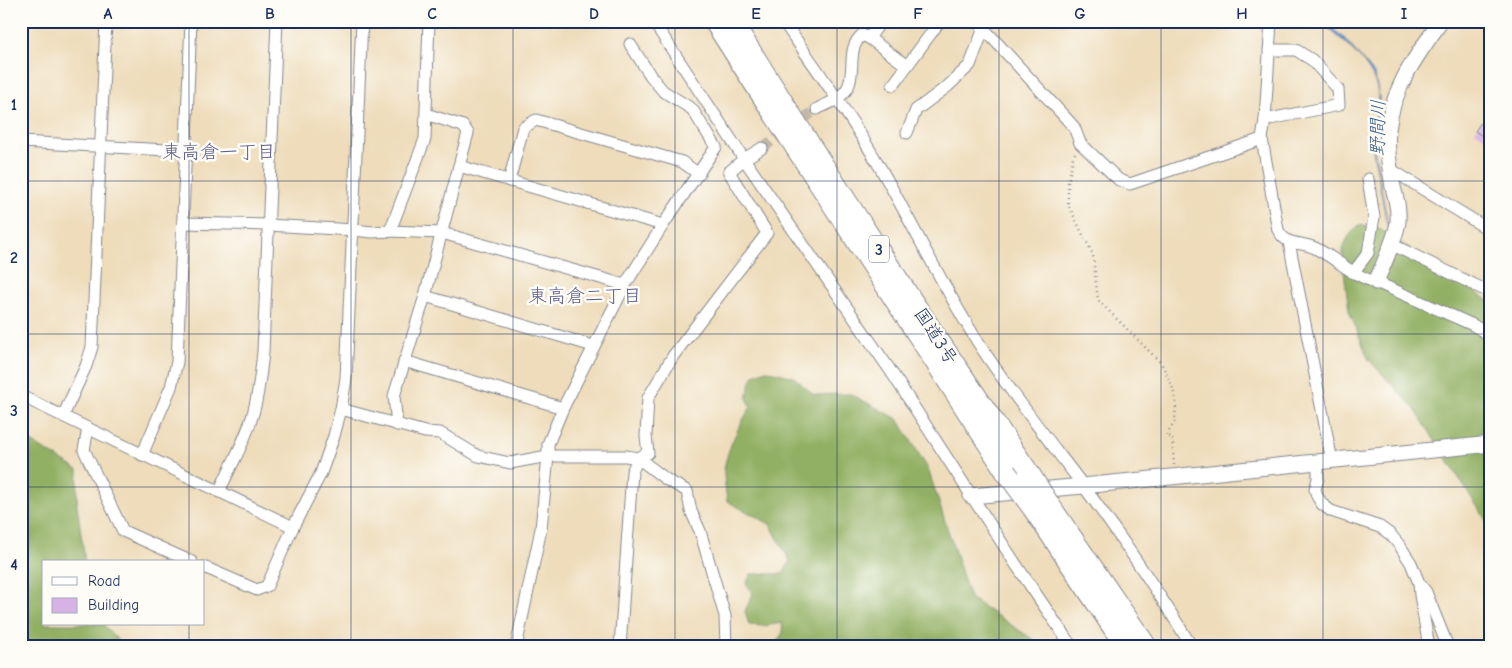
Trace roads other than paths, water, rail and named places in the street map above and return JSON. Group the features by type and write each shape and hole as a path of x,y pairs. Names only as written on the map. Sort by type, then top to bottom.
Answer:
{"highway":[{"name":"国道3号","path":"714,21 1006,472 1042,508 1147,647"},
{"name":"国道3号","path":"732,21 836,185 1029,474 1042,508 1126,647"}],"street":[{"path":"63,416 86,366 92,347 106,21"},
{"path":"142,455 171,387 177,362 191,21"},
{"path":"219,492 244,438 254,411 260,383 263,352 277,21"},
{"path":"205,567 257,590 267,586 293,527 321,473 334,436 346,378 362,21"},
{"path":"390,231 425,139 429,21"},
{"path":"654,21 744,159 890,370 1072,647"},
{"path":"783,21 837,98 881,169 955,306 980,346 1084,486 1161,596 1192,647"},
{"path":"869,38 881,21"},
{"path":"893,85 940,21"},
{"path":"1271,21 1265,120 1262,139 1278,230 1282,238 1289,242 1315,248 1364,279 1376,282 1473,325 1491,336"},
{"path":"1376,282 1398,223 1398,208 1387,147 1388,129 1394,101 1404,76 1438,22"},
{"path":"907,133 916,110 948,86 970,65 980,24"},
{"path":"980,24 1074,127 1080,143 1119,180 1130,184 1262,139"},
{"path":"817,109 837,98 848,87 852,52 856,40 862,35 869,38 907,66"},
{"path":"516,647 541,529 548,444 593,346 625,285 663,225 716,148 692,109 663,91 630,44"},
{"path":"1265,120 1339,105 1338,89 1312,60 1296,50 1269,50"},
{"path":"397,425 394,396 424,296 468,133 463,126 426,114"},
{"path":"509,181 523,128 536,120 682,162 699,174"},
{"path":"21,142 185,151"},
{"path":"620,647 632,472 638,458 648,454 646,436 648,398 673,356 767,233 728,172 762,148"},
{"path":"459,166 663,225"},
{"path":"1390,169 1491,231"},
{"path":"1353,273 1368,253 1374,217 1368,179"},
{"path":"183,223 268,225 372,232 442,232 625,285"},
{"path":"1289,242 1325,462 1315,489 1317,496 1322,504 1331,511 1380,528 1391,535 1411,563 1419,583 1426,592 1448,647"},
{"path":"1391,244 1491,293"},
{"path":"424,296 593,346"},
{"path":"404,361 563,408"},
{"path":"21,396 293,527"},
{"path":"341,409 425,432 440,433 478,456 510,463 548,456 626,456 638,458 667,480 687,491 691,511 700,531 726,616 726,647"},
{"path":"88,428 84,450 123,531 188,560"},
{"path":"971,496 1491,444"},
{"path":"1419,583 1428,647"}],"water":[{"name":"野間川","path":"1319,21 1322,21 1343,37 1375,75 1377,86 1365,64 1347,45"},
{"name":"野間川","path":"1377,86 1379,97 1379,113 1374,130 1374,149 1388,227 1374,157 1373,135 1378,98"}],"tunnel":[{"path":"762,148 817,109"}],"district":[{"name":"東高倉一丁目","path":"219,151"},
{"name":"東高倉二丁目","path":"585,295"}]}
